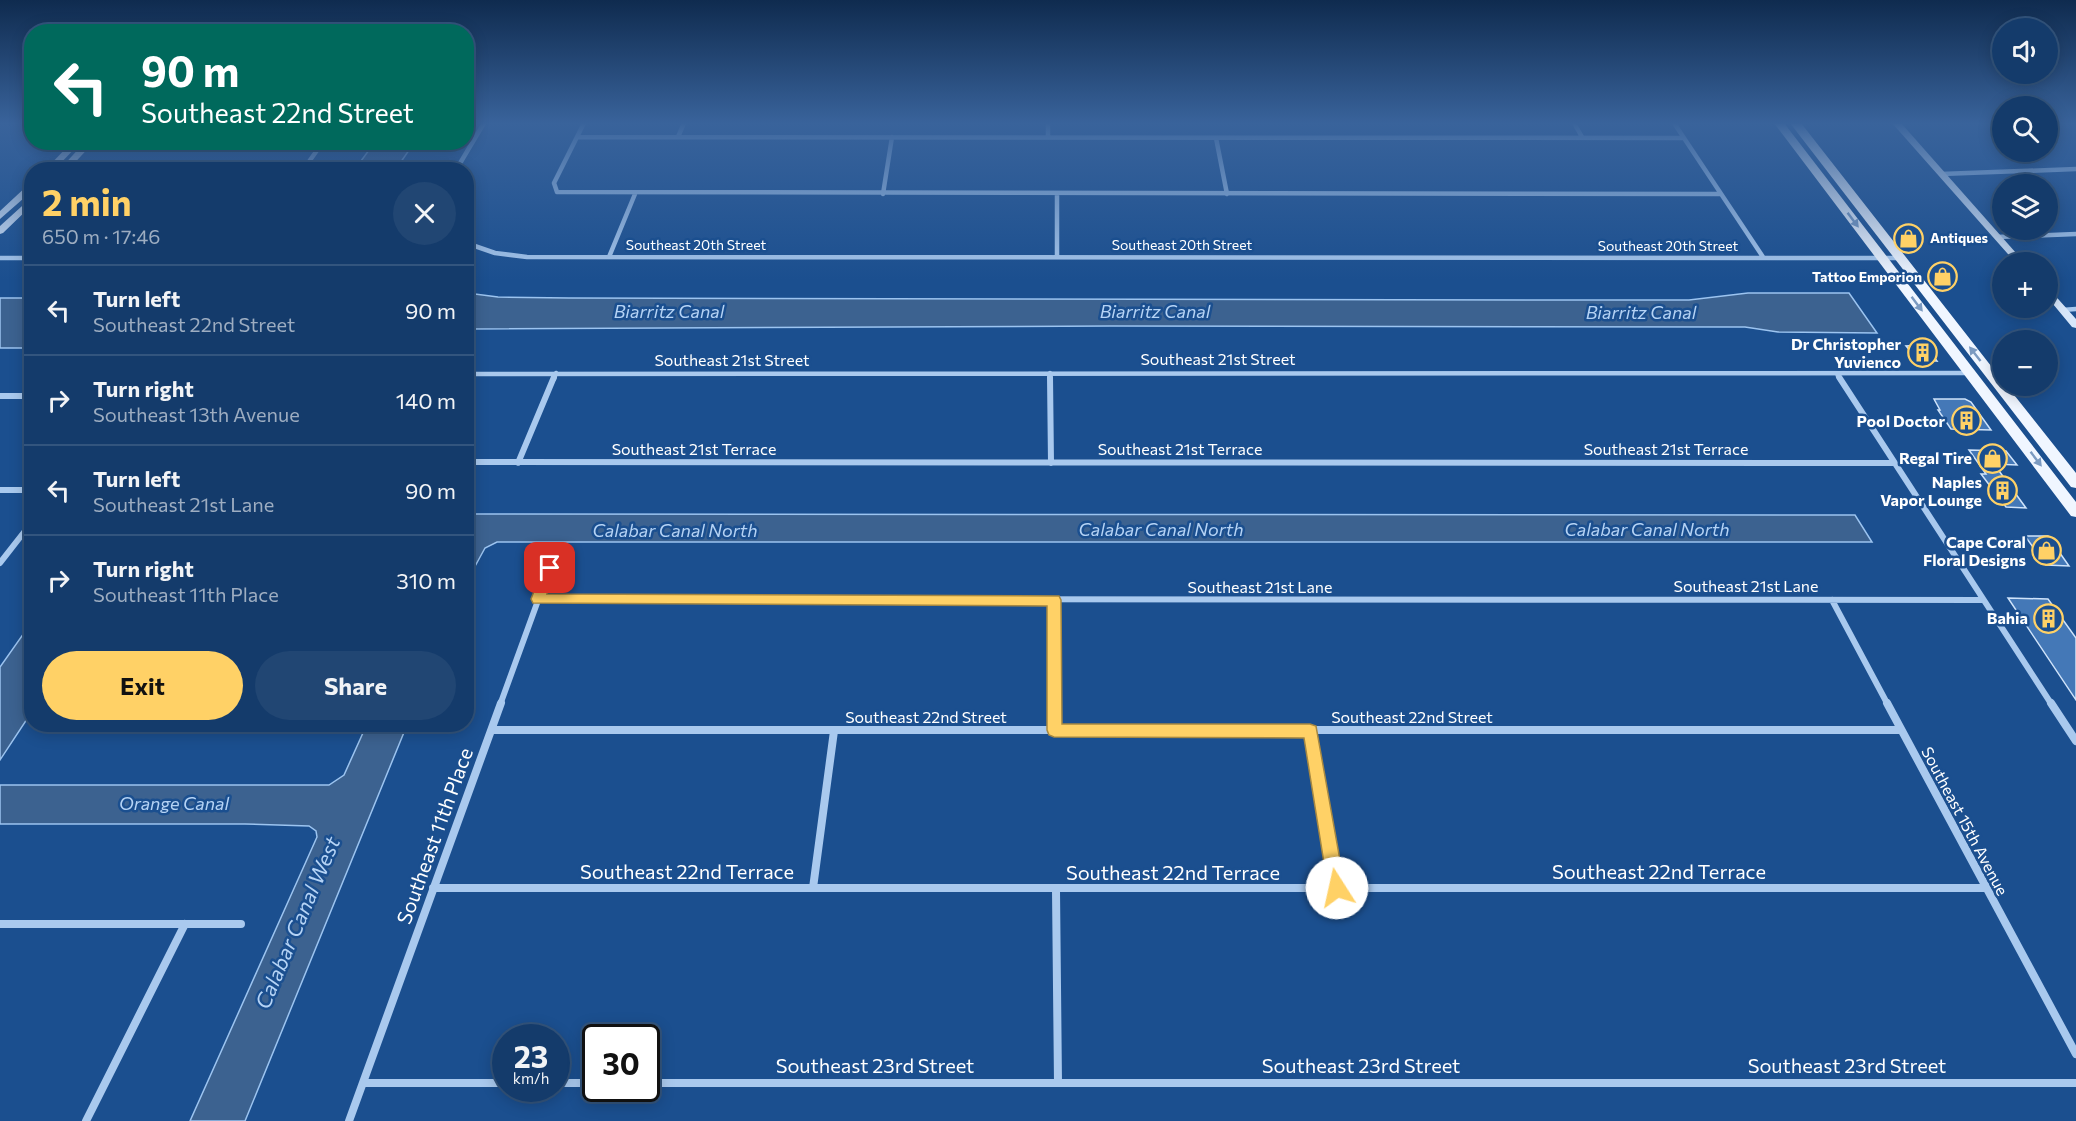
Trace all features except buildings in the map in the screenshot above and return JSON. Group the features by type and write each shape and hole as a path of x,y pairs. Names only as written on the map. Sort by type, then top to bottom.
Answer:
{"main road":[{"path":"1819,175 2076,512"},
{"path":"1836,175 2076,483"},
{"path":"1970,373 1990,385 2022,424 2047,445"}],"street":[{"path":"558,175 554,183 555,191 570,194 1720,194"},
{"path":"884,194 887,175"},
{"path":"1223,175 1227,194"},
{"path":"1708,175 1763,257"},
{"path":"1942,175 1992,231"},
{"path":"0,216 24,194"},
{"path":"609,257 635,194"},
{"path":"1057,194 1057,257"},
{"path":"0,231 24,208"},
{"path":"2058,235 2076,234"},
{"path":"2000,240 2011,252"},
{"name":"Southeast 20th Street","path":"474,246 495,253 518,257 1900,258"},
{"path":"0,258 24,258"},
{"path":"2058,305 2076,326"},
{"path":"2062,310 2076,309"},
{"path":"518,463 556,373"},
{"path":"1050,373 1051,463"},
{"name":"Southeast 21st Street","path":"474,374 1970,373"},
{"path":"1837,374 2076,741"},
{"path":"0,396 24,396"},
{"name":"Southeast 21st Terrace","path":"474,462 1893,463"},
{"path":"0,490 24,490"},
{"path":"0,563 24,532"},
{"name":"Southeast 11th Place","path":"349,1121 552,562"},
{"name":"Southeast 21st Lane","path":"538,599 1983,600"},
{"path":"1054,600 1054,730"},
{"name":"Southeast 15th Avenue","path":"1832,600 2076,1054"},
{"name":"Southeast 22nd Street","path":"492,730 1901,730"},
{"path":"813,888 834,731"},
{"path":"1310,731 1337,888"},
{"name":"Southeast 22nd Terrace","path":"433,888 1056,890 1986,888"},
{"path":"1056,890 1058,1083"},
{"path":"0,924 241,924"},
{"path":"86,1121 184,924"},
{"path":"363,1083 492,1083"},
{"name":"Southeast 23rd Street","path":"660,1083 2076,1083"}],"water":[{"name":"Biarritz Canal","path":"1748,293 1849,293 1877,333 1778,332 1745,327 1110,326 474,329 474,294 498,297 569,298 1689,300"},
{"path":"0,298 24,298 24,348 0,348"},
{"name":"Calabar Canal North","path":"474,514 1855,515 1872,542 497,542 485,548 474,568"},
{"path":"24,633 24,724 0,760 0,667"},
{"path":"363,732 404,732 245,1121 190,1121 317,837 316,831 309,826 245,824 0,824 0,785 329,785 344,775"}],"place":[{"name":"Antiques","path":"1909,238"},
{"name":"Tattoo Emporion","path":"1943,277"},
{"name":"Dr Christopher Yuvienco","path":"1922,353"},
{"name":"Pool Doctor","path":"1966,421"},
{"name":"Regal Tire","path":"1993,458"},
{"name":"Naples Vapor Lounge","path":"2003,491"},
{"name":"Cape Coral Floral Designs","path":"2047,551"},
{"name":"Bahia","path":"2049,618"}],"route":[{"path":"550,568 538,599 1054,600 1054,730 1310,731 1337,888"}],"water label":[{"name":"Orange Canal","path":"174,804"},
{"name":"Calabar Canal West","path":"298,923"}]}
